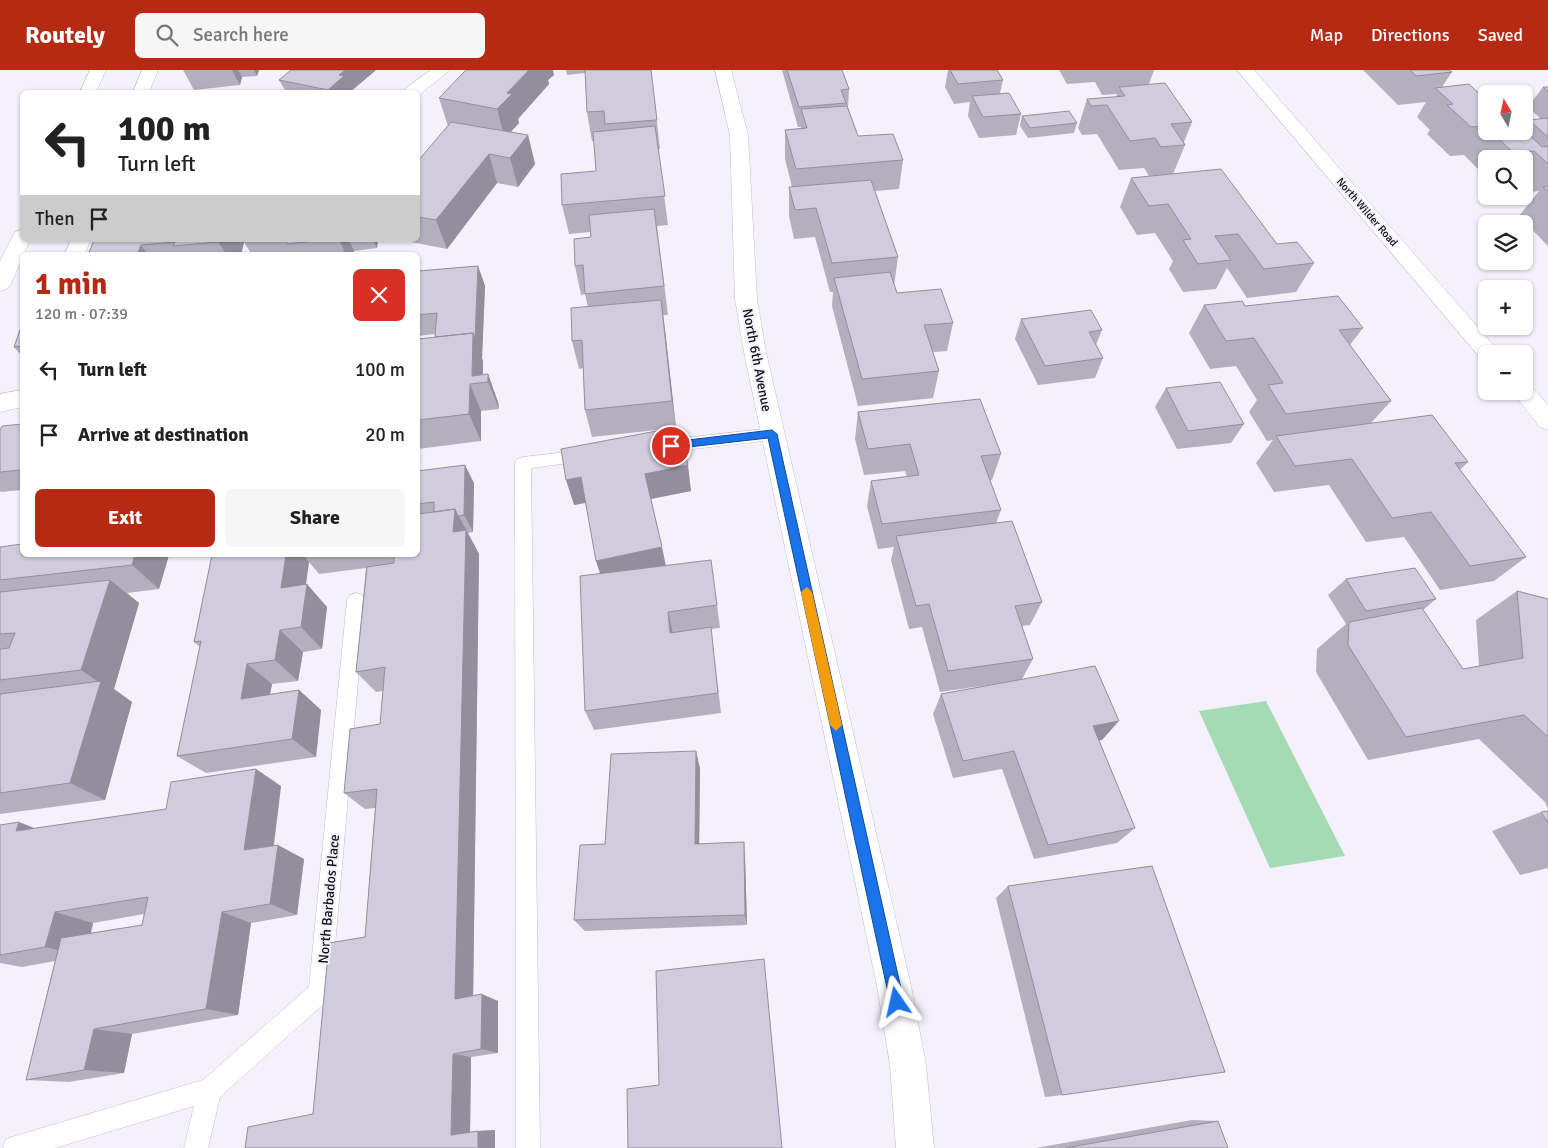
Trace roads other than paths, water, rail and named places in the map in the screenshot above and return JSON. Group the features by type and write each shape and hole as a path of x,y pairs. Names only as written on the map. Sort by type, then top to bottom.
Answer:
{"street":[{"path":"89,90 98,70"},
{"path":"142,90 150,70"},
{"path":"415,90 442,70"},
{"name":"North 6th Avenue","path":"723,70 739,135 746,299 772,434 894,986 908,1065 914,1148"},
{"name":"North Wilder Road","path":"1245,70 1482,345"},
{"path":"0,284 20,240"},
{"path":"0,403 20,399"},
{"path":"1530,400 1548,421"}],"lane":[{"path":"639,450 772,434"},
{"path":"528,1148 523,463 600,454"},
{"name":"North Barbados Place","path":"210,1090 320,992 356,600"},
{"path":"15,1148 210,1090"},
{"path":"196,1148 210,1090"}]}
